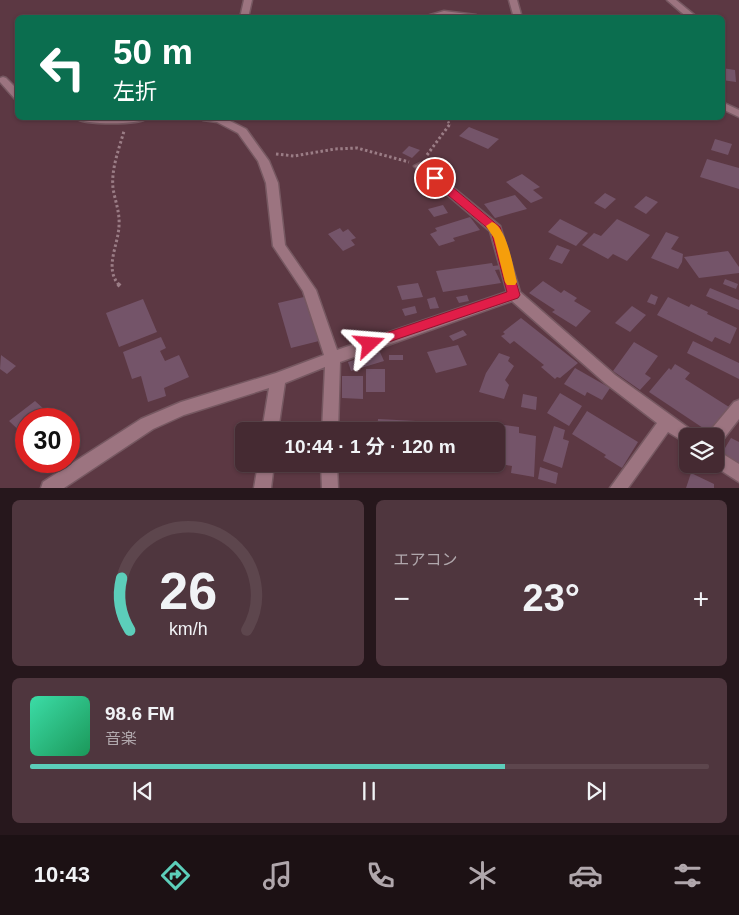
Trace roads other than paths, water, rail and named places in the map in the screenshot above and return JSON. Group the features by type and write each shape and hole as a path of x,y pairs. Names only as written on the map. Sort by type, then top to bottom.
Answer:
{"street":[{"path":"245,15 248,0"},
{"path":"513,0 517,15"},
{"path":"671,0 690,15"},
{"path":"439,15 452,15"},
{"path":"2,80 15,79"},
{"path":"2,80 15,94"},
{"path":"725,107 739,114"},
{"path":"221,120 242,131 256,148 272,183 279,246 309,290 333,359 330,422"},
{"path":"420,166 496,229 514,295 610,379 679,430"},
{"path":"49,488 147,424 181,409 278,379 370,344 514,295"},
{"path":"271,422 278,379"},
{"path":"722,428 739,408"},
{"path":"618,488 667,421"},
{"path":"724,463 739,474"},
{"path":"262,488 265,472"},
{"path":"329,472 330,488"}]}
